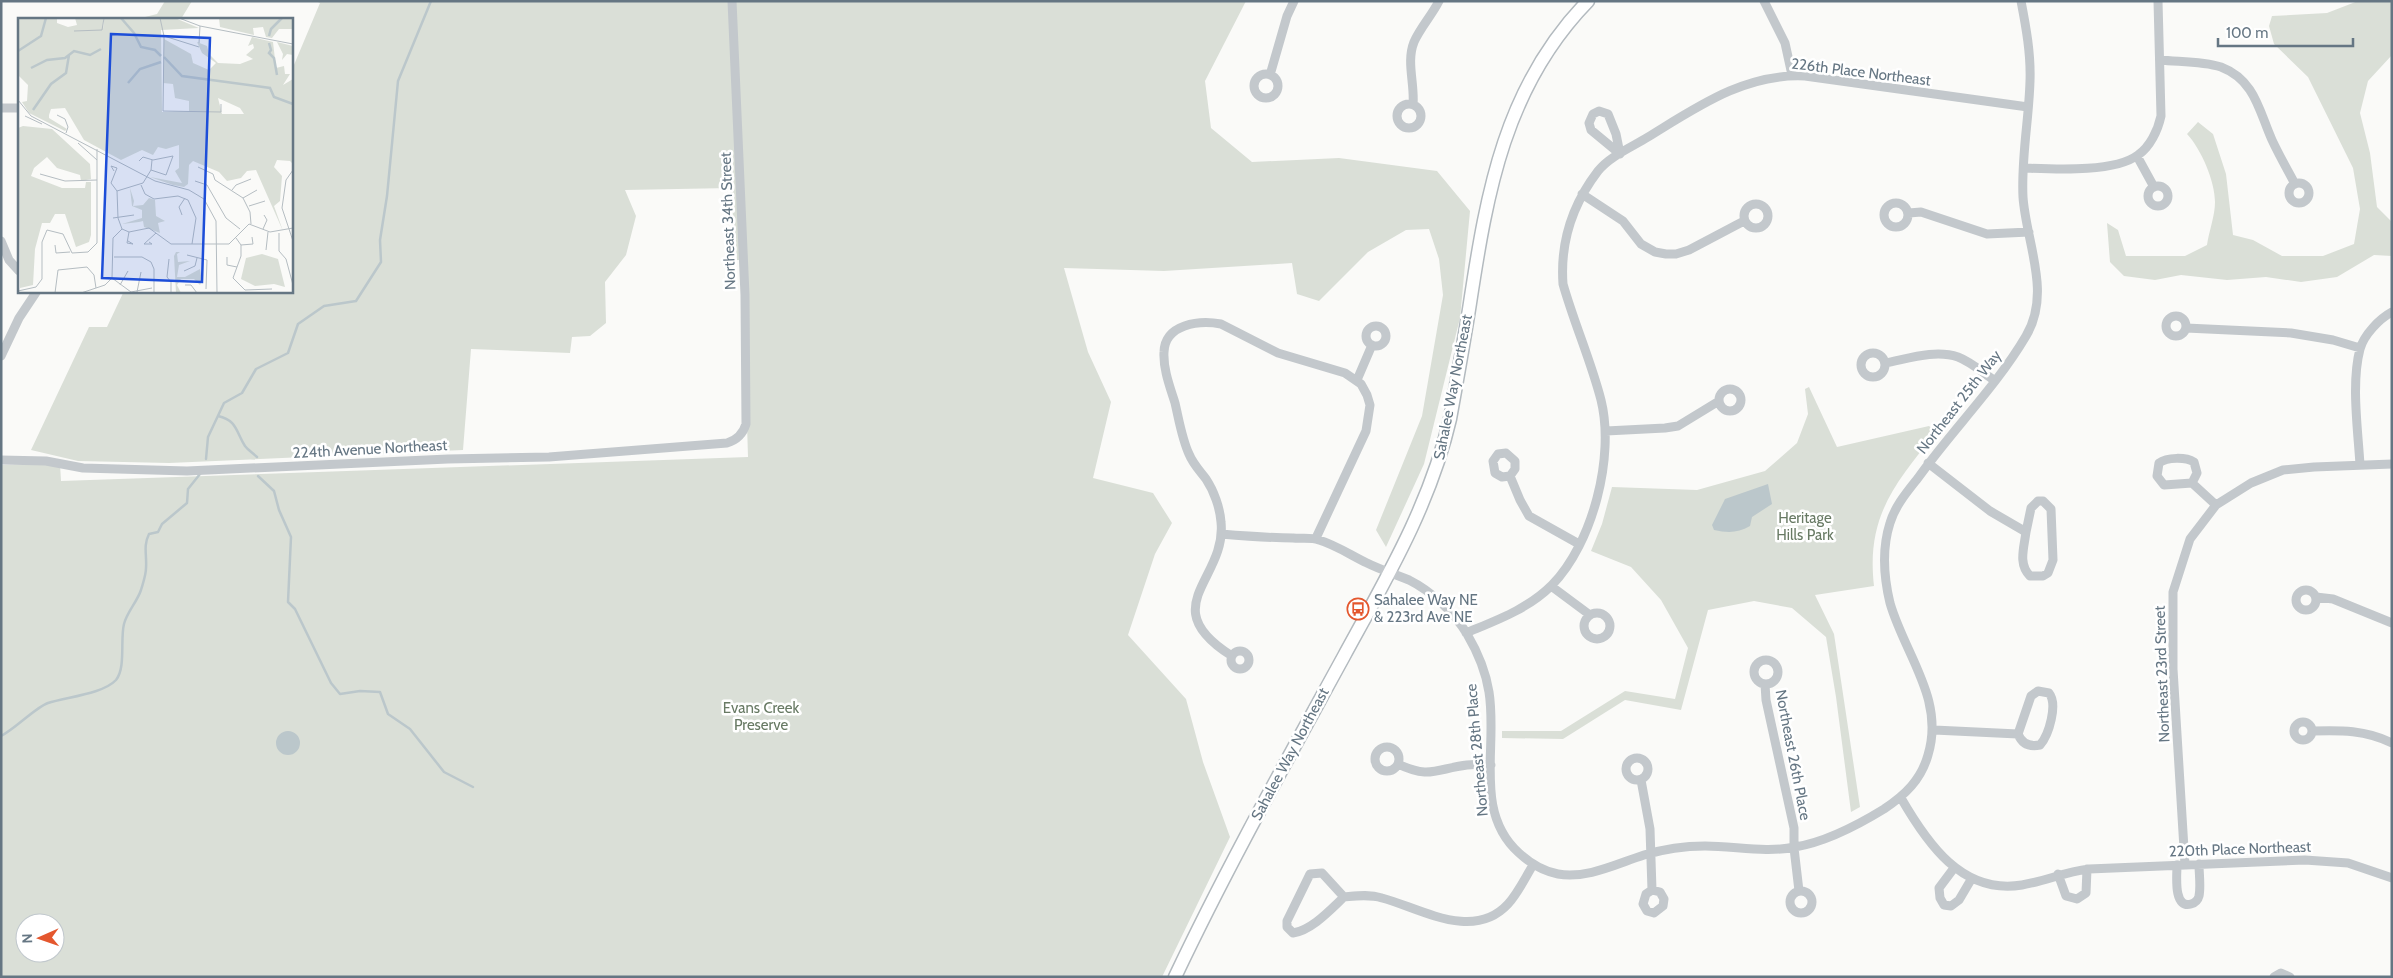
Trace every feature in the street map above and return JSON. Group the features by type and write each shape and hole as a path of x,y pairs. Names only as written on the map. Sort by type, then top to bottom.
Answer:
{"main road":[{"name":"Sahalee Way Northeast","path":"1175,977 1252,826 1389,573 1428,495 1443,448 1465,333 1484,213 1499,154 1511,121 1540,64 1588,1"}],"street":[{"name":"Northeast 34th Street","path":"732,1 745,295 746,424 744,432 738,438"},
{"path":"1270,76 1287,16 1294,1"},
{"path":"1413,105 1411,66 1414,42 1439,1"},
{"path":"1764,1 1785,43 1792,75"},
{"name":"Northeast 25th Way","path":"1532,865 1559,874 1574,876 1590,873 1650,853 1687,846 1794,848 1825,838 1865,820 1901,798 1915,783 1925,766 1934,730 1928,698 1891,604 1886,583 1885,558 1890,524 1897,507 1928,463 2024,341 2036,315 2037,284 2023,198 2030,77 2029,49 2021,1"},
{"path":"2024,168 2069,169 2097,167 2125,161 2137,156 2153,137 2161,116 2158,1"},
{"path":"2160,60 2220,67 2239,77 2255,95 2272,138 2295,184"},
{"name":"226th Place Northeast","path":"1466,632 1510,614 1551,586 1573,558 1594,504 1604,467 1606,430 1601,400 1563,284 1562,264 1565,239 1572,215 1582,194 1600,169 1620,154 1729,90 1772,77 1792,75 2028,107"},
{"path":"1,108 18,108"},
{"path":"1599,111 1608,114 1616,134 1620,154 1591,130 1589,123 1592,114 1599,111"},
{"path":"2137,156 2154,187"},
{"path":"1582,194 1623,221 1641,244 1655,252 1666,254 1676,254 1689,250 1744,221"},
{"path":"1909,213 1921,212 1995,235 2029,232"},
{"path":"1,241 9,260 18,270"},
{"path":"1,356 19,318 36,292"},
{"path":"2360,465 2357,398 2360,348 2368,334 2384,316 2392,312"},
{"path":"1222,534 1316,538 1366,431 1370,405 1367,395 1356,380 1345,372 1278,353 1220,324 1211,322 1185,325 1176,329 1163,350 1165,367 1188,452 1212,490 1220,515 1222,534 1216,554 1197,593 1195,616 1205,636 1232,656"},
{"path":"2186,328 2291,333 2333,340 2360,348"},
{"path":"1356,380 1372,345"},
{"path":"1885,363 1947,354 1966,361 1994,380"},
{"path":"1606,430 1678,426 1719,401"},
{"name":"224th Avenue Northeast","path":"1,460 46,461 83,468 187,470 548,457 727,443 738,438"},
{"path":"2192,483 2197,469 2194,462 2188,459 2163,460 2159,463 2157,476 2164,485 2192,483 2216,505"},
{"path":"1928,463 1990,511 2026,532"},
{"name":"Northeast 23rd Street","path":"2199,864 2199,897 2194,903 2188,905 2182,902 2178,896 2181,865 2173,669 2173,592 2190,539 2216,505 2251,483 2283,470 2392,464"},
{"path":"1510,476 1529,516 1579,544"},
{"path":"2038,501 2043,501 2051,509 2053,560 2048,573 2043,576 2030,576 2024,570 2022,564 2026,532 2031,508 2038,501"},
{"name":"Northeast 28th Place","path":"1316,538 1410,581 1436,598 1466,632 1484,674 1489,694 1492,809 1503,837 1532,865"},
{"path":"1551,586 1590,615"},
{"path":"2316,597 2333,599 2392,623"},
{"name":"Northeast 26th Place","path":"1765,684 1766,700 1794,828 1794,848 1799,891"},
{"path":"2038,690 2049,693 2053,704 2047,732 2042,742 2036,746 2028,745 2022,741 2018,734 2031,696 2038,690"},
{"path":"1934,730 2018,734"},
{"path":"2313,731 2357,731 2374,735 2392,743"},
{"path":"1398,764 1410,770 1429,773 1467,765 1490,765"},
{"path":"1641,780 1649,822 1652,890"},
{"name":"220th Place Northeast","path":"1901,798 1919,829 1937,852 1954,868 1972,878 2006,886 2023,885 2058,874 2087,869 2325,860 2348,863 2392,879"},
{"path":"1344,897 1322,873 1310,874 1287,921 1287,926 1293,933 1299,932 1308,928 1344,897 1367,895 1381,897 1446,920 1461,922 1478,920 1490,916 1509,903 1532,865"},
{"path":"1954,868 1939,888 1940,898 1944,905 1951,906 1959,900 1972,878"},
{"path":"2058,874 2066,896 2077,899 2086,893 2087,869"},
{"path":"2274,977 2284,973 2290,977"}],"green space":[{"path":"165,1 192,1 182,18 141,18 157,14"},
{"name":"Evans Creek Preserve","path":"316,1 1246,1 1205,81 1211,128 1252,162 1339,158 1437,171 1470,211 1460,318 1424,464 1386,547 1376,530 1422,416 1443,295 1439,259 1429,229 1406,230 1368,252 1319,301 1297,294 1292,263 1164,271 1064,268 1088,352 1111,402 1093,478 1153,493 1172,523 1155,554 1128,635 1186,699 1203,762 1230,837 1162,977 1,977 1,465 60,464 61,481 748,457 742,260 737,260 730,188 625,190 636,216 626,255 605,282 606,323 590,336 572,337 570,353 471,349 463,450 169,463 78,461 31,450 89,327 107,327 124,292 292,292 292,70 320,3"},
{"path":"2358,1 2392,1 2392,55 2368,81 2360,113 2370,153 2377,207 2392,222 2392,256 2374,255 2337,277 2301,282 2266,277 2227,280 2181,275 2155,280 2124,276 2110,262 2107,223 2118,230 2126,256 2185,256 2207,245 2214,213 2213,185 2197,148 2187,134 2198,122 2213,134 2226,174 2233,235 2253,240 2282,256 2323,256 2354,244 2360,209 2353,168 2308,77 2274,44 2269,26 2272,16 2327,13"},
{"name":"Heritage Hills Park","path":"1809,387 1837,447 1929,426 1936,432 1896,485 1879,520 1873,561 1874,586 1815,595 1834,634 1860,807 1851,812 1826,637 1792,608 1754,601 1708,610 1681,710 1625,700 1563,739 1502,738 1502,731 1561,731 1625,691 1675,699 1688,648 1661,600 1631,567 1591,551 1602,524 1612,487 1697,490 1765,471 1797,443 1808,414 1805,389"}],"shaded area":[{"path":"1768,484 1772,504 1752,517 1750,526 1733,532 1714,530 1712,525 1725,499"},
{"path":"288,731 296,735 300,743 296,751 288,755 280,751 276,743 280,735"}],"waterway":[{"path":"206,459 208,437 224,403 242,393 256,369 288,353 298,324 324,306 356,301 381,262 380,240 387,196 398,81 431,1"},
{"path":"218,416 229,420 233,424 245,446 257,457"},
{"path":"1,736 43,705 94,692 110,685 116,680 121,668 124,624 139,594 145,576 147,538 149,534 158,532 162,524 187,503 188,489 200,474"},
{"path":"258,476 274,491 279,510 291,537 288,602 295,609 331,683 340,694 360,691 380,692 388,714 410,729 444,772 473,787"}],"place":[{"name":"Sahalee Way NE & 223rd Ave NE","path":"1358,609"}]}
